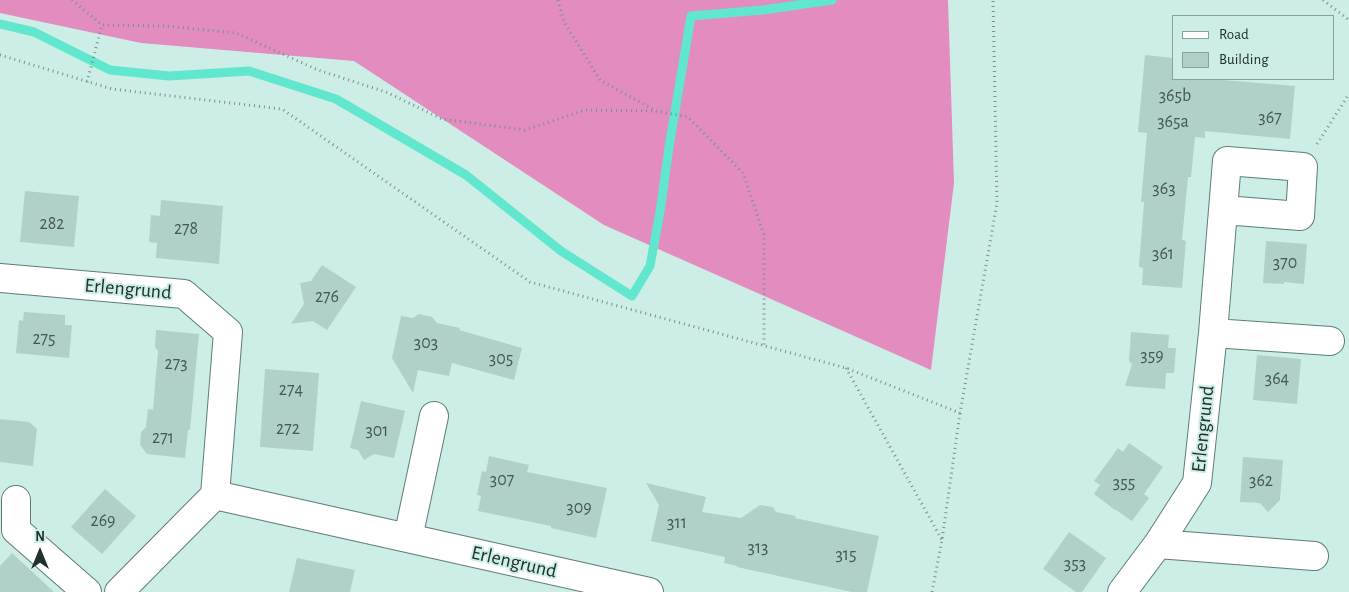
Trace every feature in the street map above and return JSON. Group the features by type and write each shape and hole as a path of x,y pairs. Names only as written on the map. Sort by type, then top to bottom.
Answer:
{"street":[{"name":"Erlengrund","path":"1122,592 1158,544 1197,482 1213,333 1227,161 1303,167"},
{"path":"1224,210 1300,216 1303,167"},
{"name":"Erlengrund","path":"0,278 184,294 228,332 215,495 649,592"},
{"path":"1213,333 1330,341"},
{"path":"408,538 434,416"},
{"path":"118,592 215,495"},
{"path":"16,500 16,530 87,592"},
{"path":"1158,544 1314,556"}],"path":[{"path":"72,0 102,25 165,26 236,33 318,70 386,92 442,119 525,130 585,110 656,111 688,117 743,173 764,235 764,345"},
{"path":"558,0 564,22 600,80 656,111"},
{"path":"932,592 942,540 960,412 997,203 993,0"},
{"path":"1323,0 1349,20"},
{"path":"87,82 102,25"},
{"path":"0,55 112,89 282,109 530,282 846,368 960,412"},
{"path":"1303,167 1349,94"},
{"path":"846,368 942,540"}],"shaded area":[{"path":"0,0 948,0 954,183 931,370 604,225 354,61 141,43 0,13"}],"building":[{"path":"1145,55 1172,58 1172,80 1223,80 1295,86 1290,139 1205,131 1205,138 1195,137 1191,177 1188,177 1182,240 1186,241 1182,288 1142,285 1143,268 1139,267 1144,202 1141,202 1147,133 1138,132"},
{"path":"25,191 79,196 74,247 20,242"},
{"path":"161,200 223,206 219,264 156,258 157,243 149,242 151,215 160,216"},
{"path":"1266,241 1307,244 1304,284 1284,282 1284,284 1263,283"},
{"path":"322,265 356,287 327,330 313,321 291,324 304,304 300,283 311,281"},
{"path":"24,312 65,315 65,325 72,325 69,358 16,353 19,320 23,321"},
{"path":"419,314 432,317 437,323 460,328 459,330 522,348 514,380 452,363 449,376 418,370 413,393 392,358 401,316 413,318"},
{"path":"156,330 199,334 190,430 188,430 185,458 147,454 140,445 141,432 146,427 148,409 153,410 158,351 155,347"},
{"path":"1131,332 1169,335 1168,348 1176,348 1174,373 1166,373 1165,389 1125,386 1132,364 1129,361"},
{"path":"1257,355 1301,359 1297,404 1253,400"},
{"path":"265,369 319,373 313,451 260,447"},
{"path":"361,401 405,411 394,458 374,454 364,460 358,450 350,448"},
{"path":"0,419 29,422 37,429 33,466 0,462"},
{"path":"1129,443 1163,467 1144,494 1149,498 1132,521 1094,494 1100,485 1094,481 1118,448 1123,452"},
{"path":"489,456 529,465 527,472 607,488 596,538 551,528 551,526 478,511 481,496 477,495 482,471 486,472"},
{"path":"1243,457 1283,460 1280,500 1268,512 1260,503 1240,502"},
{"path":"646,483 706,497 702,512 741,518 760,505 773,507 776,512 796,516 795,518 879,536 867,592 852,592 737,567 724,563 725,557 651,541 659,505"},
{"path":"105,489 136,516 102,554 71,527"},
{"path":"1069,532 1106,558 1082,592 1076,592 1043,569"},
{"path":"12,553 54,592 0,592 0,566"},
{"path":"297,558 355,570 350,592 289,592"}],"waterway":[{"path":"0,24 34,32 110,70 169,76 249,71 336,99 466,175 561,251 632,296 650,266 691,16 763,10 832,0"}]}
